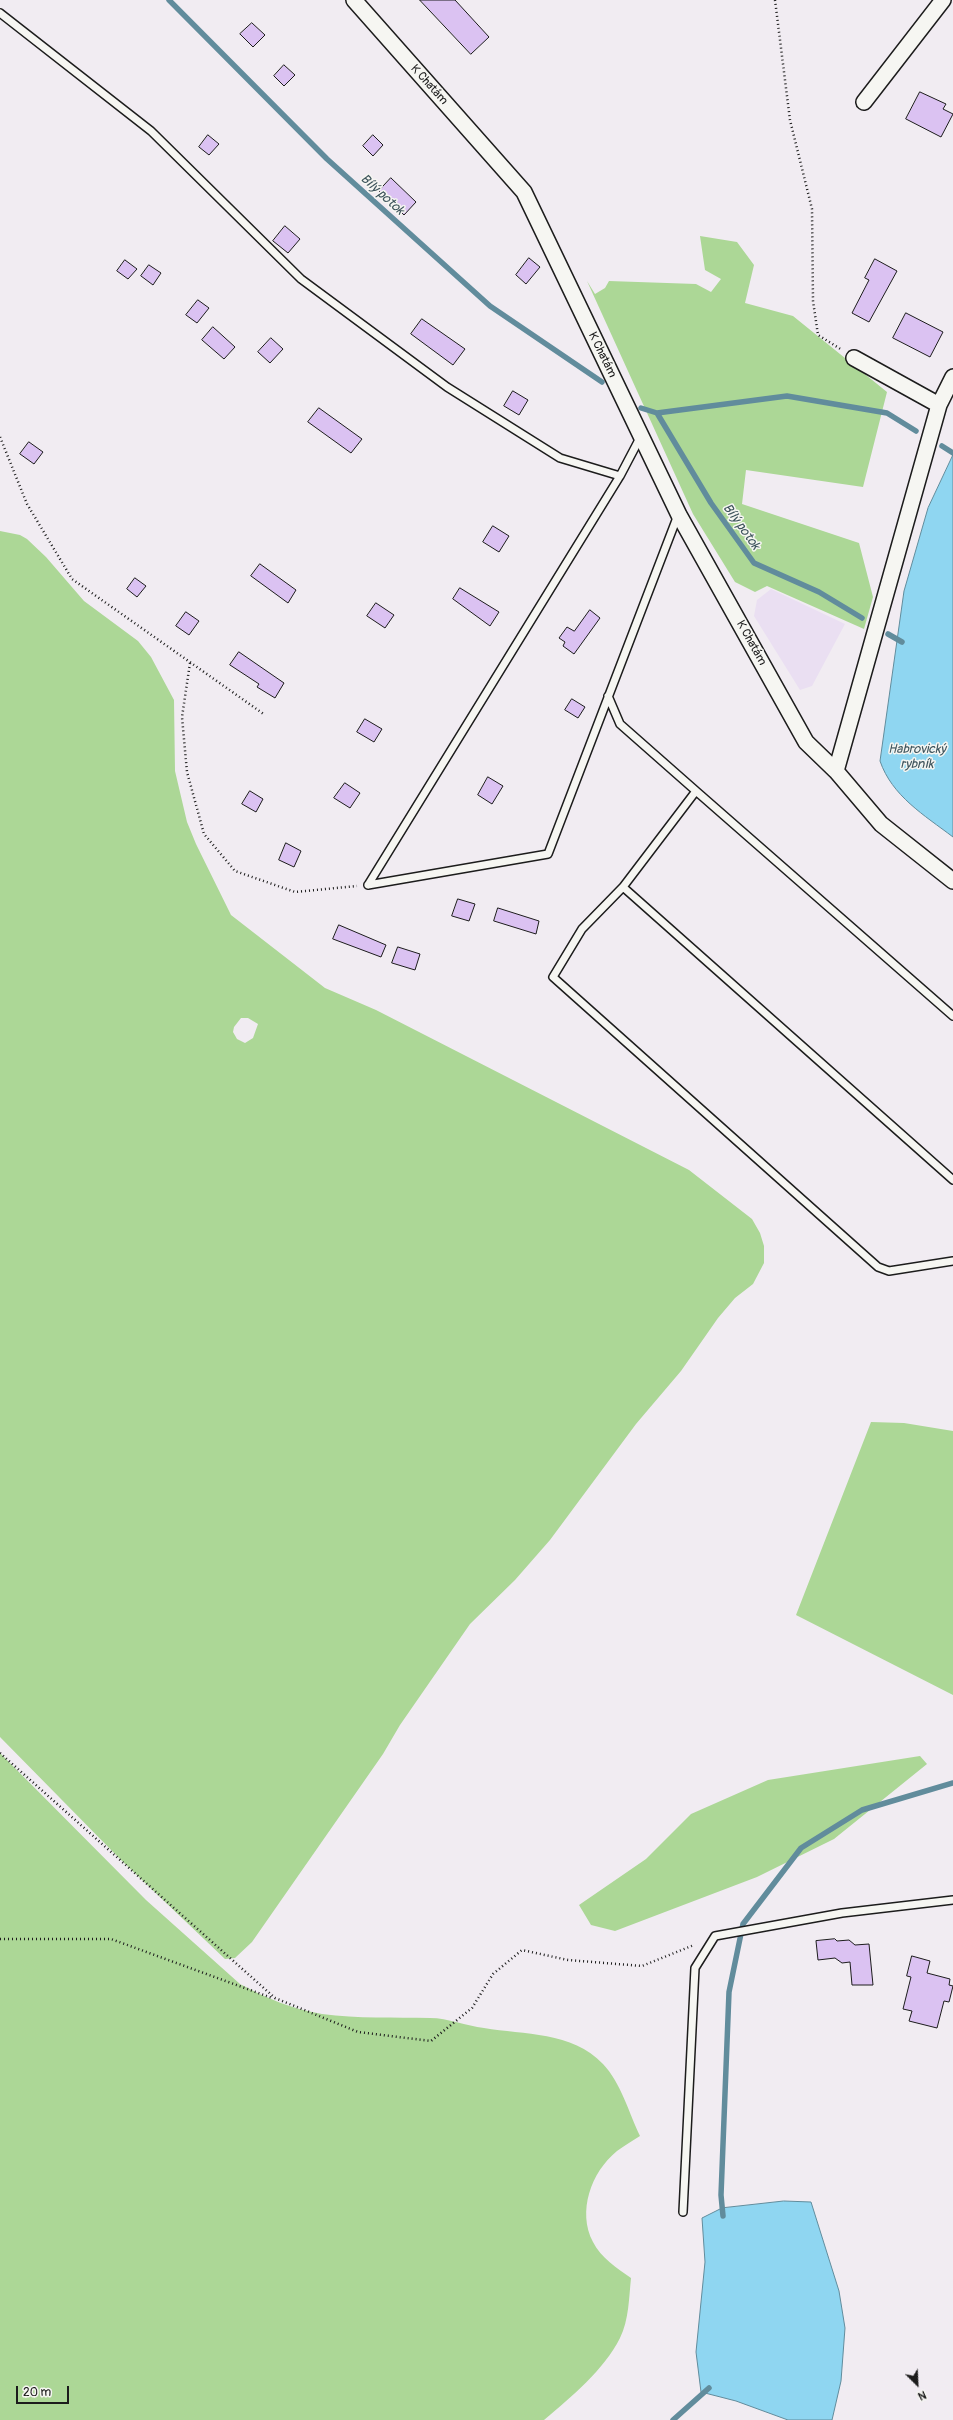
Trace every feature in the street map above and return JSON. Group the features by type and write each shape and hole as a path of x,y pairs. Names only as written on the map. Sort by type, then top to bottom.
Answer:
{"street":[{"name":"K Chatám","path":"354,0 524,192 679,515 806,742 836,771 881,824 953,881"},
{"path":"864,102 943,0"},
{"path":"854,358 939,405"},
{"path":"836,771 939,405 953,377"}],"lane":[{"path":"0,13 151,131 301,279 447,387 560,458 620,476"},
{"path":"368,886 620,476 641,436"},
{"path":"368,886 548,854 679,515"},
{"path":"608,696 620,724 953,1016"},
{"path":"696,791 623,887 582,929 553,976 878,1267 889,1271 953,1261"},
{"path":"623,887 953,1180"},
{"path":"683,2212 695,1968 715,1936 842,1913 953,1900"}],"path":[{"path":"775,0 790,120 812,209 813,301 818,335 854,358"},
{"path":"0,437 27,504 72,579 264,715"},
{"path":"190,663 182,717 187,772 204,834 235,871 295,892 368,886"},
{"path":"0,1753 275,1998"},
{"path":"0,1939 110,1939 275,1998 358,2032 432,2041 472,2008 493,1974 522,1950 568,1960 642,1966 715,1936"}],"shaded area":[{"path":"771,589 845,624 812,686 800,690 754,616 757,600"}],"green space":[{"path":"700,236 737,242 754,265 745,303 793,316 887,392 863,487 746,470 742,504 859,543 873,597 864,629 767,586 755,592 735,582 693,514 587,281 595,294 605,288 609,281 696,284 711,292 721,279 705,270"},
{"path":"0,531 20,535 27,539 46,557 84,601 138,641 151,657 174,700 175,771 187,822 196,844 231,915 325,988 376,1010 689,1170 752,1219 760,1233 764,1246 764,1263 753,1284 735,1298 718,1318 681,1371 636,1424 550,1540 515,1580 470,1624 400,1725 383,1754 252,1942 235,1958 225,1959 120,1859 0,1737","holes":["241,1018 248,1018 258,1024 253,1038 245,1043 237,1039 233,1032 234,1027"]},
{"path":"871,1422 904,1423 953,1431 953,1695 796,1615"},
{"path":"0,1753 146,1900 240,1984 290,2006 322,2014 362,2017 437,2018 477,2027 547,2036 577,2045 591,2053 603,2064 620,2089 640,2136 617,2151 600,2170 589,2193 586,2218 588,2230 596,2248 610,2262 631,2278 627,2316 620,2338 605,2361 586,2382 544,2420 0,2420"},
{"path":"920,1756 927,1764 834,1839 757,1877 615,1931 591,1925 579,1905 646,1859 691,1814 768,1780"}],"water":[{"name":"Habrovický rybník","path":"953,455 953,837 920,813 901,795 892,785 880,761 904,591 928,508"},
{"path":"784,2201 811,2202 839,2291 845,2328 841,2381 832,2420 788,2420 736,2401 701,2392 696,2352 705,2262 702,2218 722,2208"}],"building":[{"path":"420,0 455,0 489,37 471,54"},
{"path":"252,23 265,35 253,47 240,34"},
{"path":"284,65 295,75 284,86 274,76"},
{"path":"920,92 946,104 943,109 953,114 941,137 906,119"},
{"path":"208,135 219,144 209,155 199,147"},
{"path":"373,135 383,145 373,156 363,146"},
{"path":"391,178 416,202 404,215 379,191"},
{"path":"285,226 300,239 288,253 273,241"},
{"path":"529,258 540,267 526,284 516,275"},
{"path":"875,259 897,271 869,322 852,313 869,280 865,278"},
{"path":"125,260 137,269 128,279 117,271"},
{"path":"149,265 161,273 153,285 141,276"},
{"path":"198,300 209,308 197,323 186,315"},
{"path":"906,313 943,332 930,357 893,338"},
{"path":"422,319 465,349 453,365 411,334"},
{"path":"213,327 235,347 224,359 202,340"},
{"path":"271,338 283,349 270,363 258,352"},
{"path":"513,391 528,400 519,415 504,406"},
{"path":"319,408 362,439 351,453 308,422"},
{"path":"29,442 43,452 34,464 20,454"},
{"path":"493,526 509,536 499,552 483,542"},
{"path":"260,564 296,590 288,603 251,576"},
{"path":"135,578 146,586 137,597 127,589"},
{"path":"460,588 499,612 490,626 453,599"},
{"path":"376,603 394,615 385,628 367,616"},
{"path":"590,610 600,618 574,654 563,646 565,642 559,638 567,627 574,631"},
{"path":"186,612 199,621 189,635 176,626"},
{"path":"239,652 284,683 275,698 257,687 259,684 230,665"},
{"path":"572,699 585,707 578,718 565,710"},
{"path":"365,719 382,729 374,742 357,732"},
{"path":"488,777 503,786 492,804 478,795"},
{"path":"345,783 360,793 350,808 334,798"},
{"path":"250,791 263,799 256,812 242,804"},
{"path":"286,843 301,851 294,867 279,860"},
{"path":"458,899 475,904 469,921 452,916"},
{"path":"498,908 539,921 536,934 494,921"},
{"path":"339,925 386,945 381,957 333,939"},
{"path":"398,947 420,954 415,970 392,963"},
{"path":"835,1939 837,1941 849,1940 855,1945 869,1944 873,1985 852,1985 850,1962 842,1963 835,1958 818,1960 816,1941"},
{"path":"912,1956 930,1961 927,1973 950,1979 949,1985 953,1986 949,2002 944,2001 937,2028 909,2021 912,2011 903,2009 911,1977 907,1976"}],"waterway":[{"name":"Bílý potok","path":"169,0 327,159 490,306 602,382"},
{"path":"657,413 787,396 887,413 916,431"},
{"name":"Bílý potok","path":"641,408 657,413 711,503 754,563 819,592 862,618"},
{"path":"942,446 953,453"},
{"name":"Bílý potok","path":"888,634 902,642"},
{"path":"723,2216 721,2195 729,1992 743,1924 801,1848 862,1810 953,1783"},
{"path":"673,2420 709,2388"}]}
